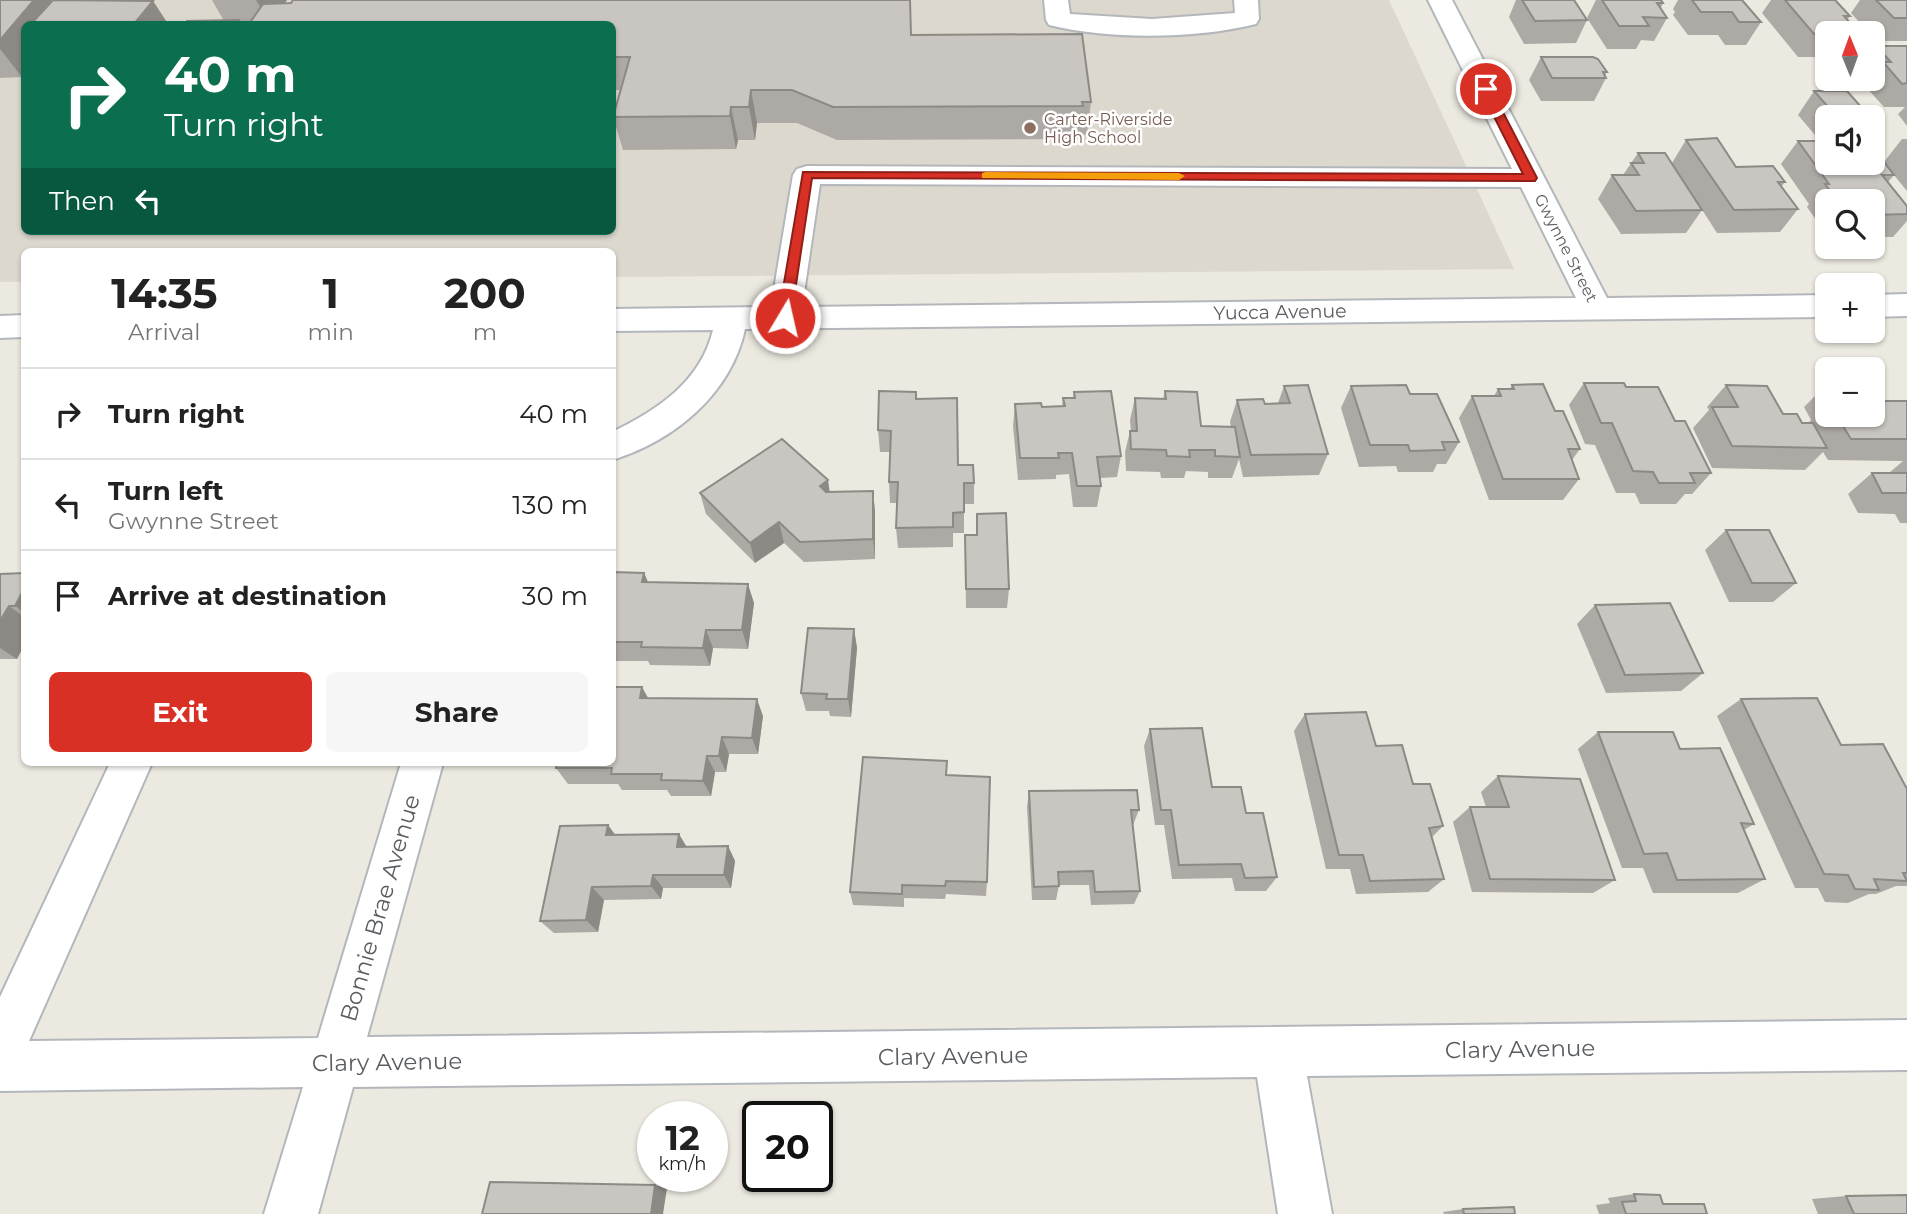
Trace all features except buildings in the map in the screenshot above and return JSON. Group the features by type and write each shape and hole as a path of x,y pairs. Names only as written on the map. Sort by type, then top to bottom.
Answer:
{"street":[{"path":"1056,0 1058,20 1098,26 1211,24 1247,19 1246,0"},
{"name":"Gwynne Street","path":"1440,0 1597,309"},
{"path":"785,318 807,175 1531,178"},
{"path":"1885,306 1907,305"},
{"name":"Yucca Avenue","path":"616,320 1815,306"},
{"path":"616,446 637,438 687,402 719,361 732,318"},
{"path":"0,327 21,327"},
{"path":"0,1051 130,766"},
{"name":"Bonnie Brae Avenue","path":"291,1214 421,766"},
{"name":"Clary Avenue","path":"0,1066 1907,1045"},
{"path":"1278,1052 1305,1214"}],"shaded area":[{"name":"Carter-Riverside High School","path":"62,0 1389,0 1514,269 616,277 616,248 21,248 21,282 0,282 0,2"}],"slow traffic":[{"path":"986,176 1179,176"}],"place":[{"name":"Carter-Riverside High School","path":"1030,128"}],"route":[{"path":"785,318 807,175 1531,178 1486,89"}]}
